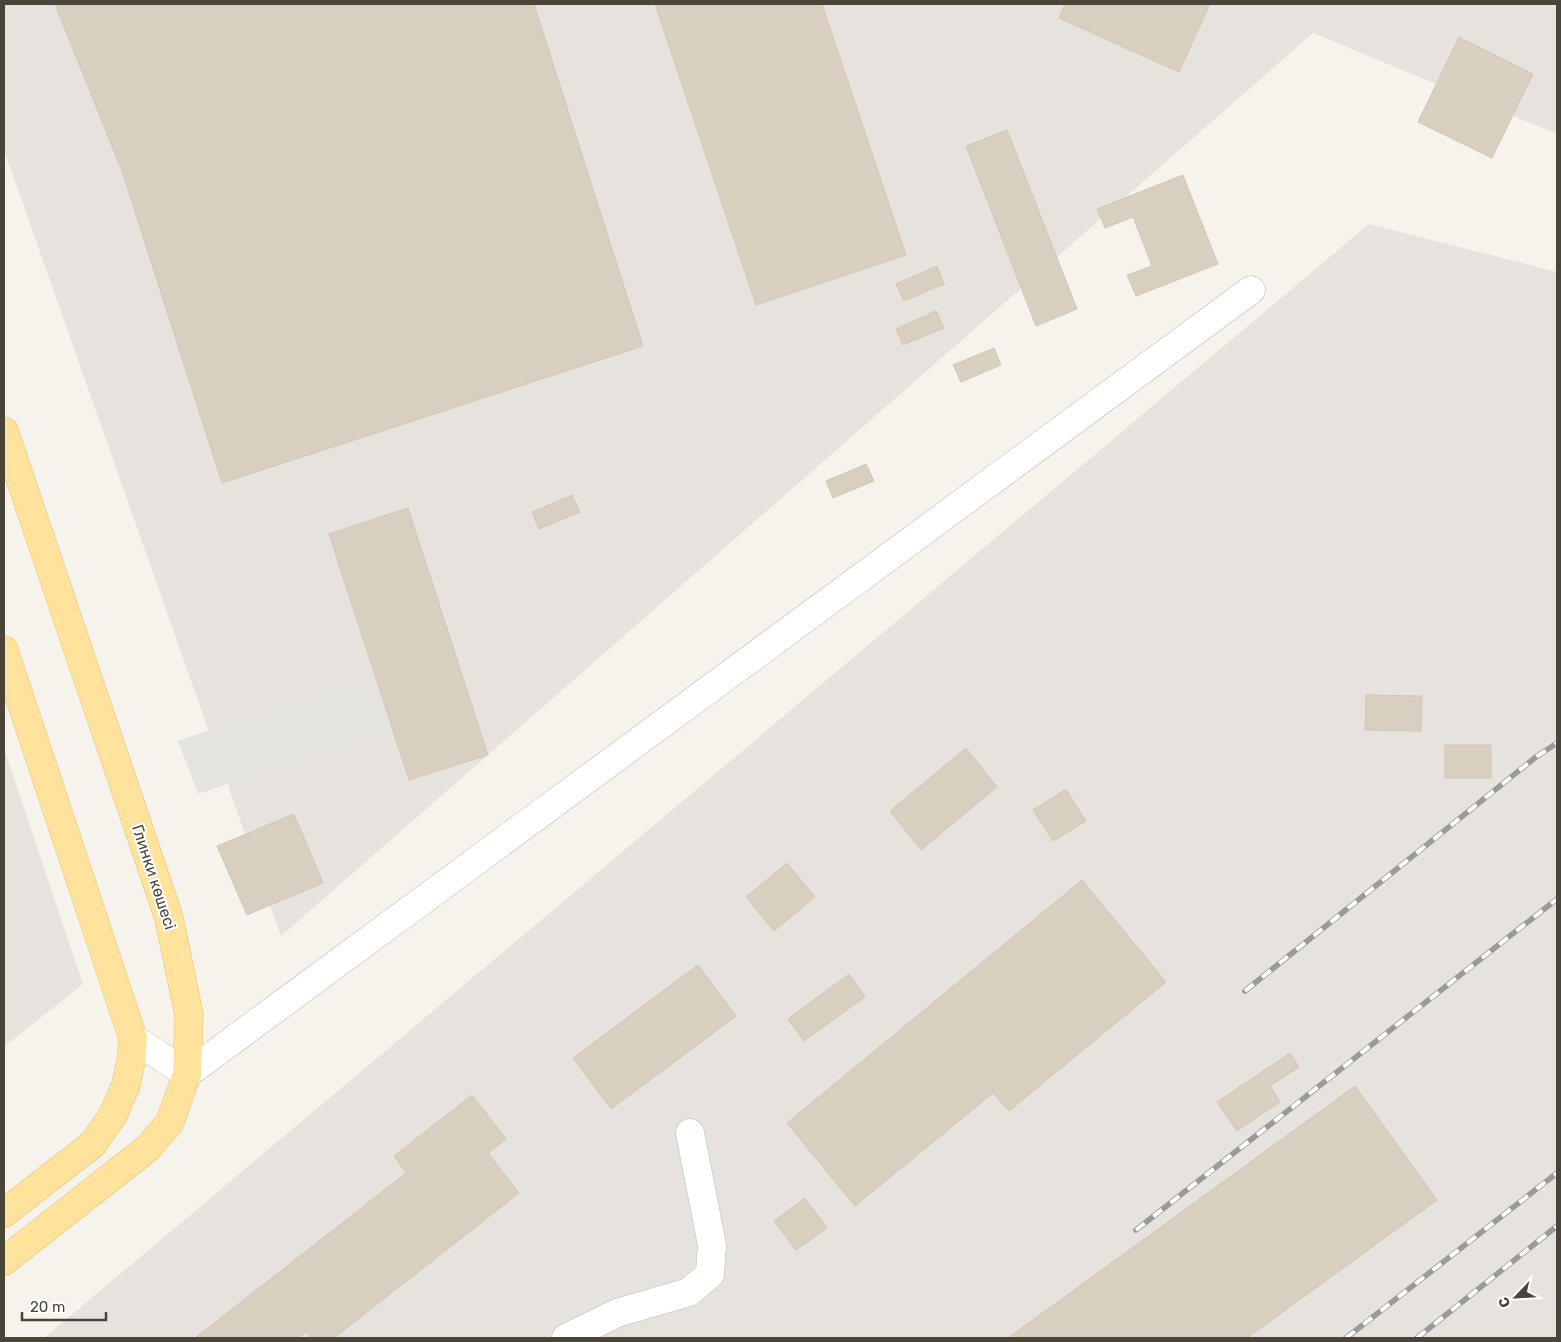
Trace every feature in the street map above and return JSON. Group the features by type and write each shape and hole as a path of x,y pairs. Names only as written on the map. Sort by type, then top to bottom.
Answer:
{"main road":[{"name":"Глинки көшесі","path":"4,430 169,918 189,1015 186,1074 170,1122 148,1148 4,1261"},
{"path":"4,650 133,1038 126,1085 113,1115 93,1144 4,1213"}],"lane":[{"path":"133,1038 186,1074 1251,290"},
{"path":"566,1338 617,1313 688,1292 710,1274 712,1244 690,1133"}],"shaded area":[{"path":"4,4 1557,4 1557,134 1313,33 281,936 4,150"},
{"path":"1369,224 1557,272 1557,1338 44,1338"},
{"path":"374,673 392,728 198,794 178,741"},
{"path":"4,748 83,984 4,1047"}],"building":[{"path":"55,4 534,4 643,346 222,483 122,171"},
{"path":"655,4 822,4 906,255 756,305"},
{"path":"1065,4 1210,4 1179,72 1059,18"},
{"path":"1459,37 1533,74 1492,158 1418,122"},
{"path":"1007,130 1077,309 1036,326 966,146"},
{"path":"1183,175 1218,264 1136,296 1127,275 1152,266 1133,217 1105,228 1097,209"},
{"path":"937,266 944,284 904,301 896,284"},
{"path":"936,311 944,328 903,345 896,329"},
{"path":"994,348 1001,365 961,382 953,365"},
{"path":"866,464 874,481 833,498 826,481"},
{"path":"572,495 580,512 539,529 532,512"},
{"path":"408,508 488,755 409,780 329,534"},
{"path":"1366,695 1422,696 1421,731 1365,730"},
{"path":"1445,745 1491,745 1491,778 1445,778"},
{"path":"966,748 997,787 921,850 890,811"},
{"path":"1066,789 1086,821 1053,841 1033,810"},
{"path":"294,814 323,883 247,915 217,846"},
{"path":"787,863 815,897 774,931 746,897"},
{"path":"1082,880 1166,982 1009,1111 993,1093 855,1206 787,1123"},
{"path":"698,965 736,1016 611,1109 573,1058"},
{"path":"849,974 865,997 804,1041 788,1019"},
{"path":"1290,1053 1299,1067 1270,1086 1280,1102 1237,1131 1217,1102"},
{"path":"1355,1086 1437,1200 1247,1338 1008,1338"},
{"path":"472,1095 506,1139 488,1153 519,1193 334,1338 311,1338 306,1332 298,1338 195,1338 406,1173 394,1156"},
{"path":"805,1198 827,1228 796,1250 774,1221"}],"railway":[{"path":"1245,991 1536,757 1557,743"},
{"path":"1136,1230 1557,899"},
{"path":"1346,1338 1557,1173"},
{"path":"1417,1338 1557,1226"}]}
